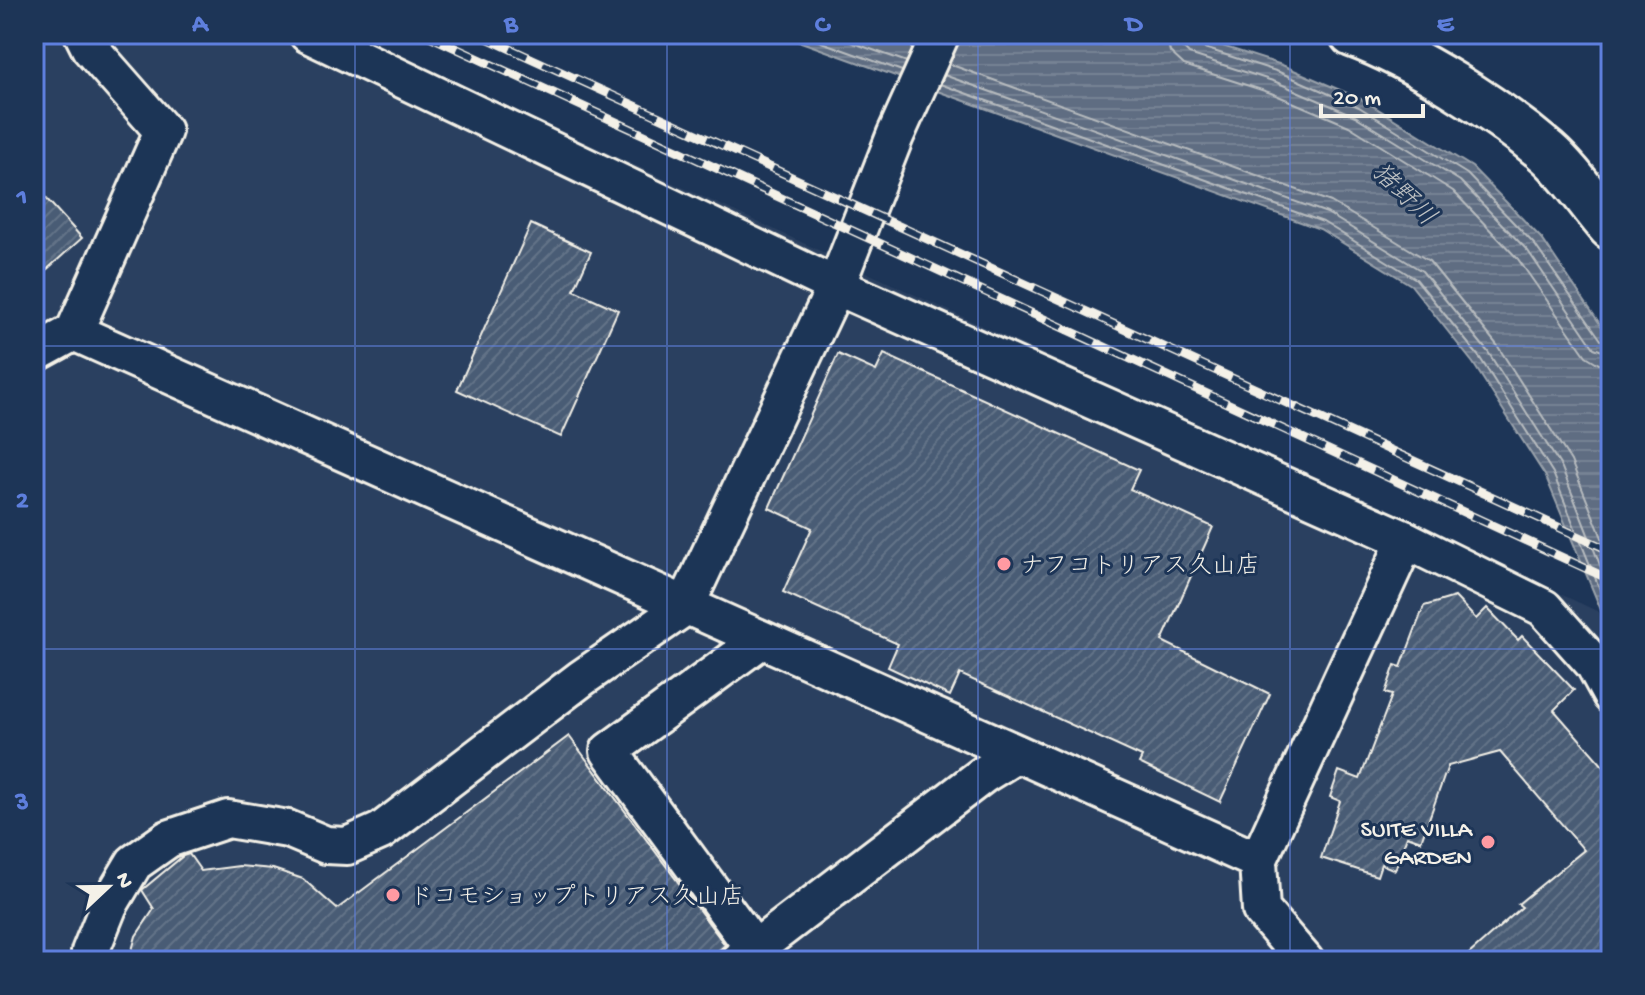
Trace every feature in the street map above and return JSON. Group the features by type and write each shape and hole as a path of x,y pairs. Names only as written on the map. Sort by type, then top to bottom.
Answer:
{"main road":[{"path":"1352,34 1380,45 1469,97 1548,153 1611,227"}],"street":[{"path":"34,354 74,332 163,131 90,48 83,34"},
{"path":"308,34 836,286 1406,540 1544,608 1594,664 1611,695"},
{"path":"90,961 90,952 109,905 134,863 168,839 228,819 288,829 326,845 347,846 381,831 582,678 685,607 836,286 895,136 941,34"},
{"path":"74,332 1258,861"},
{"path":"1305,961 1261,910 1258,861 1406,540"},
{"path":"761,640 609,751 747,955 983,775 1017,754"}],"shaded area":[{"path":"34,34 352,34 1599,612 1611,634 1611,961 34,961"}],"water":[{"name":"猪野川","path":"779,34 1185,34 1282,65 1363,100 1472,167 1542,239 1611,340 1611,634 1546,477 1473,363 1411,285 1320,229"}],"building":[{"path":"34,185 82,238 34,281"},
{"path":"531,224 591,252 574,290 618,310 561,437 457,390"},
{"path":"838,354 876,371 884,354 1139,470 1130,489 1213,527 1162,641 1270,694 1220,802 1139,763 1142,757 960,674 950,696 888,667 898,644 783,592 812,528 769,508"},
{"path":"1455,597 1476,619 1487,608 1518,640 1522,636 1574,690 1554,710 1611,775 1611,961 1461,961 1522,907 1518,904 1584,850 1500,752 1448,766 1421,841 1407,836 1395,870 1381,864 1377,876 1321,858 1340,801 1330,797 1339,771 1360,779 1392,695 1385,693 1395,665 1401,667 1424,606"},
{"path":"569,736 725,945 707,961 129,961 136,936 154,909 142,890 183,856 189,854 201,871 239,866 273,869 303,879 337,909"}],"railway":[{"path":"425,34 1611,580"},
{"path":"478,34 1611,551"}],"place":[{"name":"ナフコトリアス久山店","path":"1004,564"},
{"name":"SUITE VILLA GARDEN","path":"1488,842"},
{"name":"ドコモショップトリアス久山店","path":"393,895"}]}
